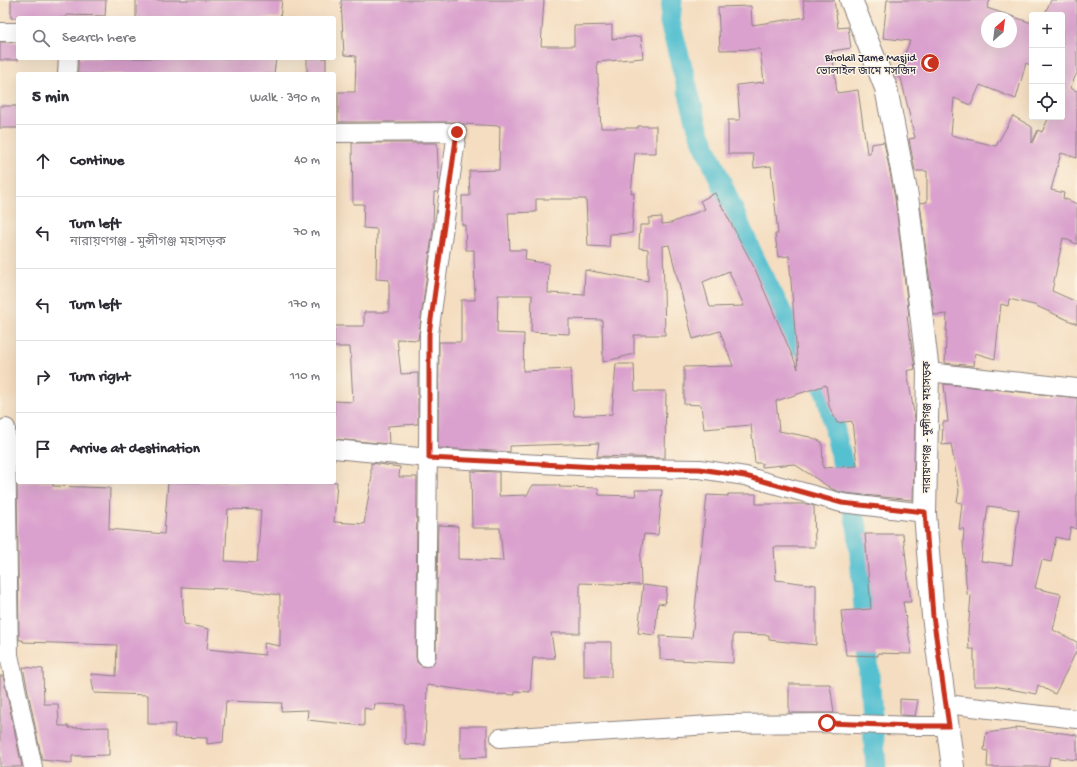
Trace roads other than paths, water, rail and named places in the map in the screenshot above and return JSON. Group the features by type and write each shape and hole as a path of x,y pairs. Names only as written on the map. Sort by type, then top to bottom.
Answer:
{"main road":[{"name":"নারায়ণগঞ্জ - মুন্সীগঞ্জ মহাসড়ক","path":"851,0 886,88 907,196 928,372 925,512 933,616 949,726 953,767"}],"street":[{"path":"0,32 16,32"},
{"path":"67,72 68,60"},
{"path":"336,133 457,132 429,334 426,657"},
{"path":"928,372 1077,388"},
{"path":"8,428 5,655 33,767"},
{"path":"336,449 429,458 616,468 700,469 745,476 842,503 925,512"},
{"path":"946,704 1077,719"},
{"path":"500,738 727,724 827,723 949,726"}],"waterway":[{"path":"672,0 670,22 699,132 754,258 789,327 818,371 827,396 858,531 876,767"}],"place":[{"name":"Bholail Jame Masjid ভোলাইল জামে মসজিদ","path":"930,63"}]}
